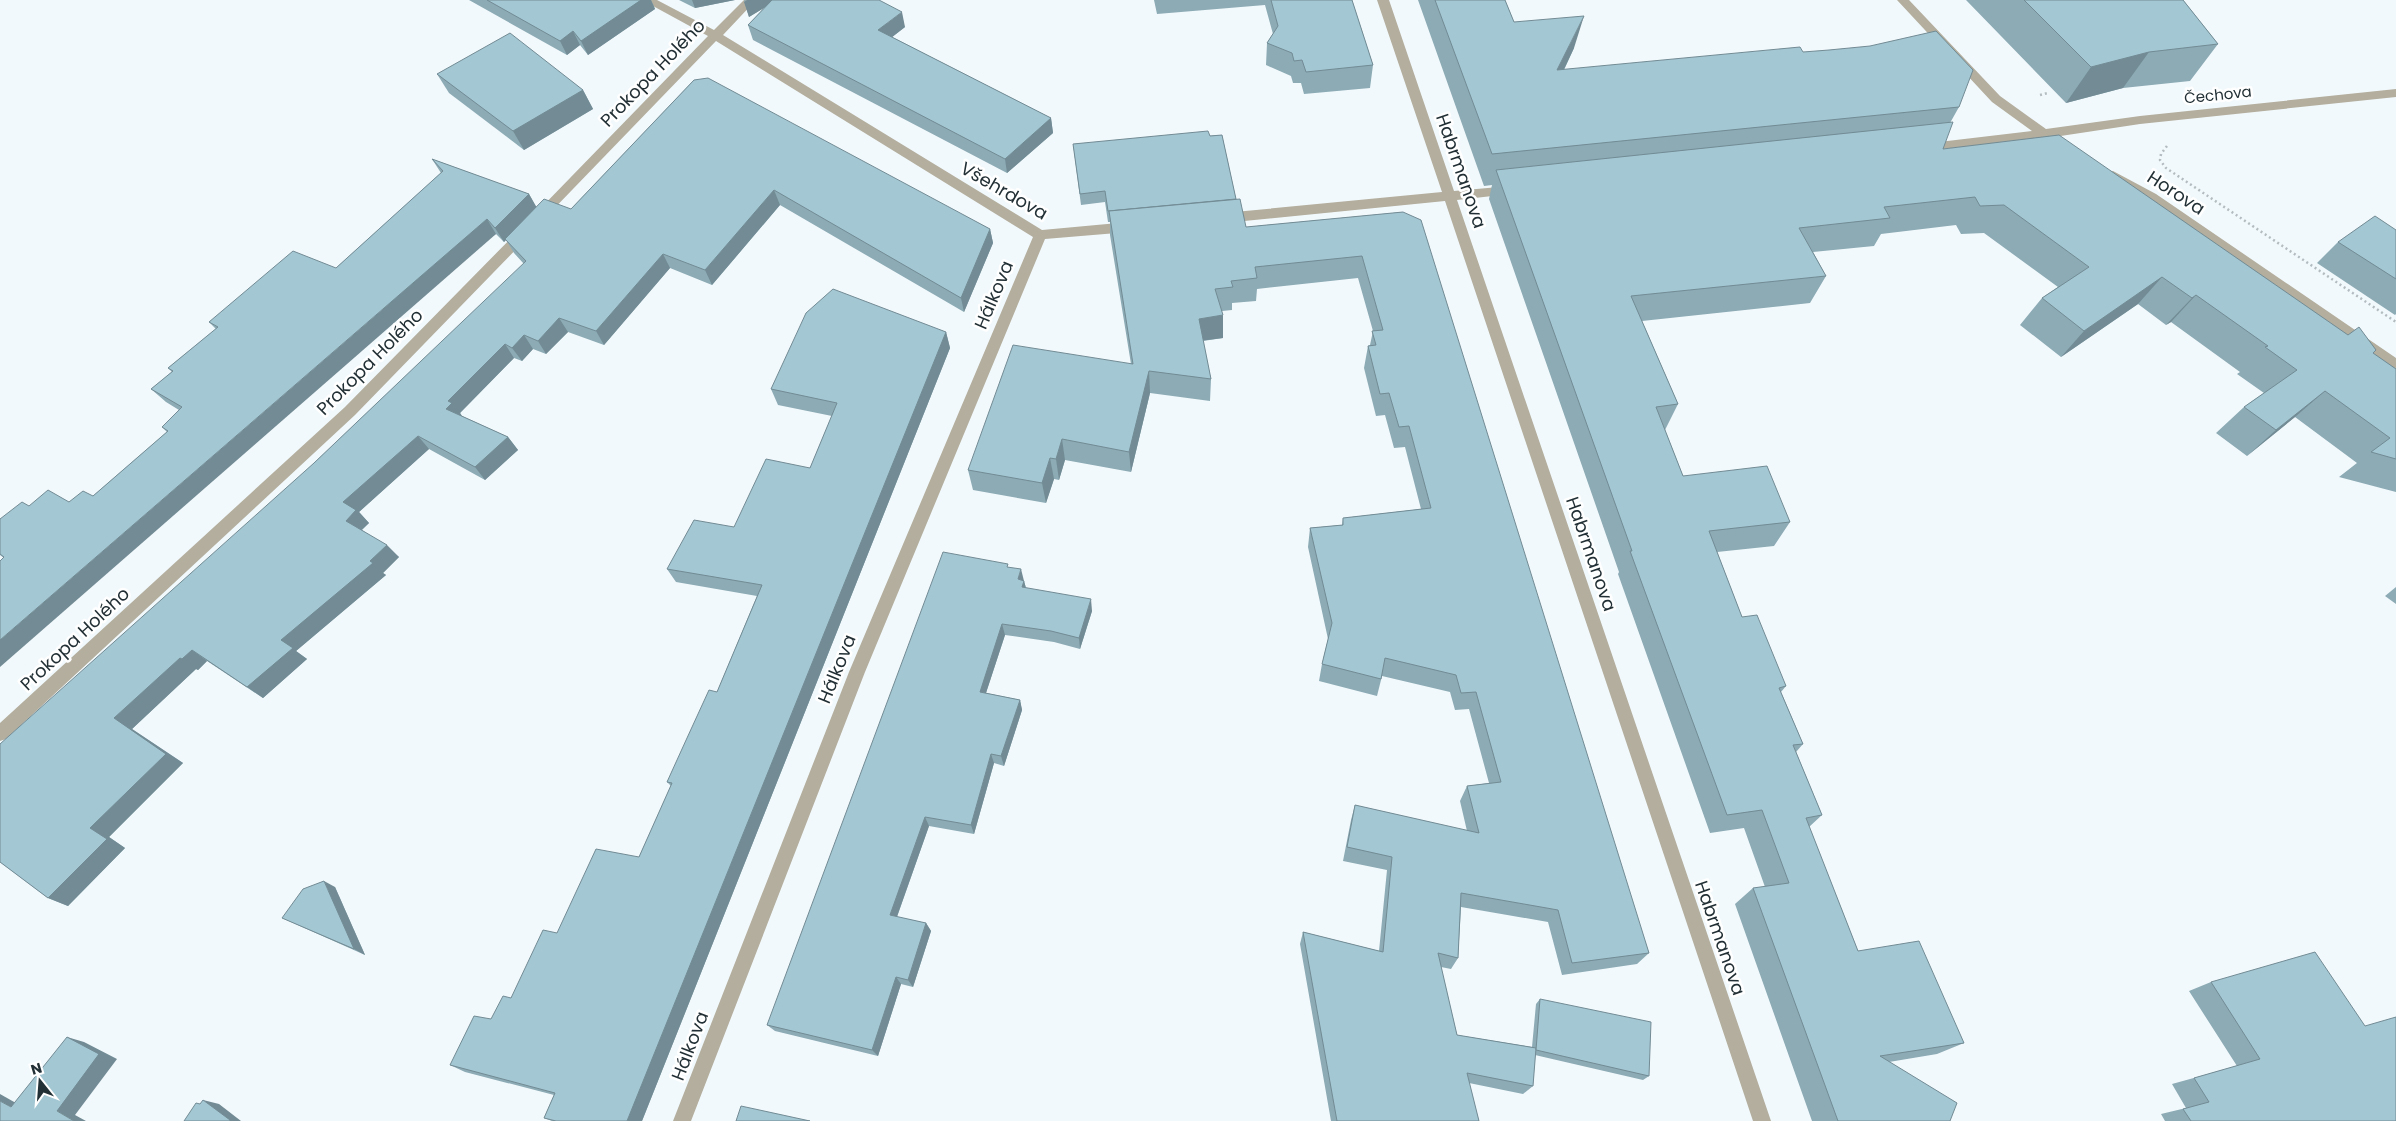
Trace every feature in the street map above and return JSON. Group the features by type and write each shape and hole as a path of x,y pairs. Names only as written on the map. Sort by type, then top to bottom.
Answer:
{"street":[{"name":"Všehrdova","path":"648,0 716,36 1040,235 1138,226"},
{"name":"Prokopa Holého","path":"0,734 350,411 750,0"},
{"name":"Habrmanova","path":"1383,0 1762,1121"},
{"path":"1903,0 1996,99 2043,134 2060,144"},
{"name":"Čechova","path":"1910,149 2043,134 2140,120 2396,93"},
{"name":"Horova","path":"2102,168 2152,197 2396,365"},
{"path":"1207,220 1527,188"},
{"name":"Hálkova","path":"682,1121 857,672 1040,235"}],"path":[{"path":"2176,143 2167,146 2161,154 2160,160 2166,168 2396,322"}],"building":[{"path":"487,0 641,0 581,41 573,31 560,41"},
{"path":"772,0 879,0 902,12 878,30 1051,118 1005,159 748,25"},
{"path":"1271,0 1352,0 1373,65 1306,72 1302,60 1294,61 1292,53 1267,43 1278,26"},
{"path":"1435,0 1505,0 1514,22 1584,16 1557,70 1800,47 1803,52 1870,46 1936,31 1973,70 1959,107 1492,154"},
{"path":"2024,0 2183,0 2218,44 2149,52 2091,67"},
{"path":"510,33 583,90 513,131 437,74"},
{"path":"708,78 990,229 961,298 774,190 705,270 663,254 596,331 559,318 538,341 524,335 512,348 505,344 448,401 452,403 446,409 508,437 475,467 418,436 343,502 356,510 346,521 387,545 370,561 373,563 281,640 293,648 247,687 192,650 182,659 180,658 114,718 166,754 90,828 107,839 48,898 0,862 0,744 314,463 526,261 505,239 544,199 571,209 694,80"},
{"path":"1953,122 1943,149 2059,135 2348,335 2359,327 2376,350 2373,353 2396,369 2396,459 2371,452 2390,438 2325,391 2276,430 2244,407 2297,370 2265,347 2268,346 2196,295 2192,298 2162,277 2084,331 2042,298 2089,267 2004,205 1980,206 1975,197 1884,207 1890,218 1799,228 1826,276 1631,296 1678,404 1656,407 1683,476 1767,466 1790,522 1709,531 1742,617 1757,615 1786,686 1779,688 1803,744 1793,745 1822,815 1806,818 1858,951 1919,941 1964,1043 1880,1056 1957,1103 1950,1121 1838,1121 1753,888 1789,883 1762,810 1727,815 1630,551 1632,551 1496,170"},
{"path":"1208,131 1210,136 1222,135 1236,199 1108,211 1105,191 1080,194 1073,144"},
{"path":"432,159 529,194 495,228 487,219 0,640 0,561 4,557 0,554 0,519 22,502 29,506 48,490 69,502 83,491 93,496 168,431 162,427 182,407 151,389 173,371 168,368 218,327 209,322 293,251 336,268 443,171"},
{"path":"1240,199 1246,227 1403,212 1421,220 1649,953 1572,963 1558,910 1461,893 1458,958 1438,953 1457,1035 1536,1048 1533,1086 1467,1073 1479,1121 1337,1121 1303,932 1383,952 1392,857 1347,847 1355,805 1479,833 1467,786 1501,782 1476,692 1461,693 1456,675 1385,658 1381,679 1322,664 1332,623 1310,528 1343,525 1343,518 1431,508 1409,426 1399,427 1389,393 1380,394 1368,346 1376,345 1372,331 1383,330 1362,256 1255,267 1257,278 1231,281 1233,287 1215,289 1223,315 1199,319 1211,379 1149,371 1129,452 1062,439 1056,459 1050,458 1042,483 968,470 1013,345 1133,364 1109,211"},
{"path":"2375,216 2396,230 2396,279 2338,242"},
{"path":"833,289 946,332 627,1121 556,1121 544,1118 555,1093 450,1065 474,1016 491,1019 503,996 511,998 543,930 557,933 596,849 639,857 672,783 667,782 709,690 717,692 762,585 667,569 694,520 734,527 766,459 810,468 837,403 771,389 806,313"},
{"path":"943,552 1008,564 1007,567 1021,569 1018,579 1024,581 1022,587 1091,599 1079,638 1051,631 1002,624 980,692 1020,700 1001,756 991,754 971,825 925,817 890,915 926,923 908,980 896,977 872,1050 767,1025"},
{"path":"324,881 354,949 282,918 303,889"},
{"path":"2315,952 2365,1026 2396,1017 2396,1121 2191,1121 2183,1109 2209,1102 2194,1078 2260,1059 2211,982"},
{"path":"1540,999 1651,1022 1649,1076 1536,1050"},
{"path":"67,1037 99,1054 57,1111 74,1121 0,1121 0,1101 11,1107"},
{"path":"203,1100 230,1121 184,1121 196,1103 200,1104"},
{"path":"741,1106 810,1121 736,1121"}]}
